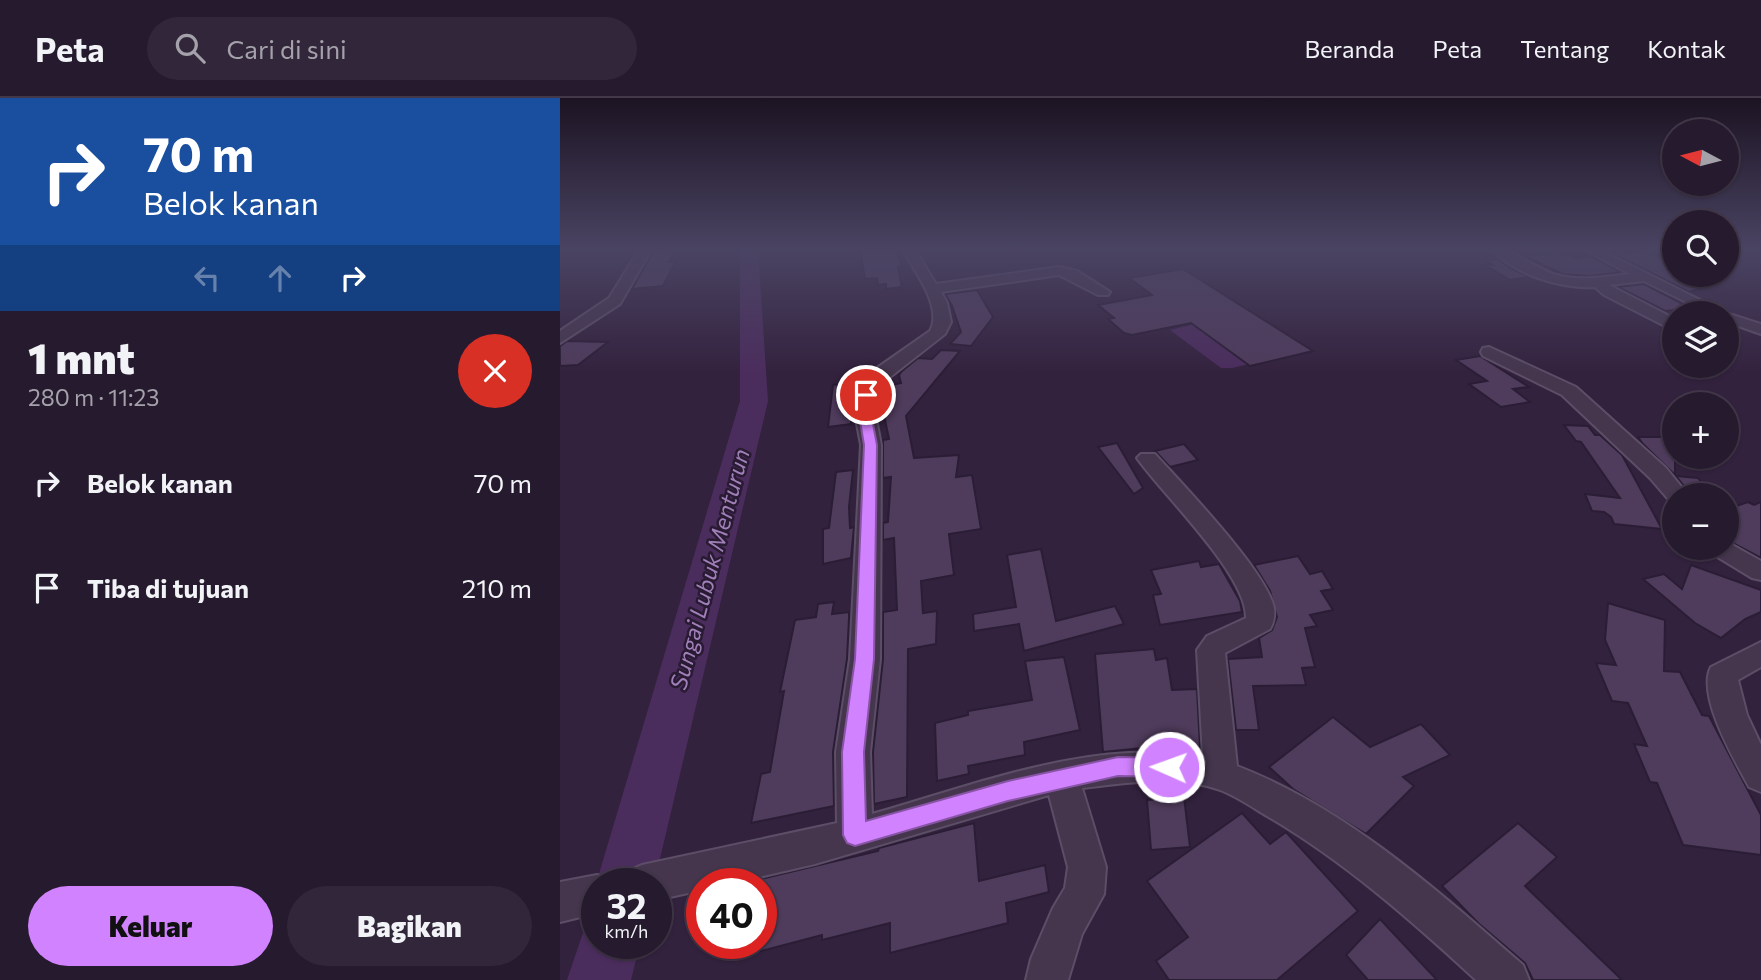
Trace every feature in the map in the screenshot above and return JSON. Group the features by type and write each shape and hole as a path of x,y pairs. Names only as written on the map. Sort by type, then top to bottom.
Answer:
{"street":[{"path":"560,338 615,301 621,291"},
{"path":"838,840 865,659 871,445 864,408 866,395 872,383 883,373 937,334 944,315 933,291"},
{"path":"1608,291 1662,318"},
{"path":"1676,291 1696,301"},
{"path":"1739,321 1761,329"},
{"path":"1489,352 1569,391 1667,483"},
{"path":"1148,458 1247,578 1260,607 1260,622 1243,634 1222,639 1213,646 1210,655 1217,708 1221,775"},
{"path":"1739,559 1761,572"},
{"path":"1761,653 1722,675 1725,702 1742,743 1761,777"},
{"path":"672,877 838,840 1008,791 1118,767 1153,766 1221,775 1310,820 1429,909 1508,980"},
{"path":"1047,980 1052,959 1067,922 1084,894 1087,867 1062,779"},
{"path":"560,902 581,897"}],"shaded area":[{"path":"1195,324 1295,353 1232,368 1221,368 1170,330"}],"building":[{"path":"978,291 993,317 971,346 950,344 961,332 945,294"},
{"path":"1147,291 1218,291 1313,351 1250,366 1191,323 1132,335 1124,333 1108,319 1114,318 1098,305 1152,295"},
{"path":"1626,291 1658,291 1677,301 1662,301 1662,309"},
{"path":"567,341 608,342 578,365 560,366 560,346"},
{"path":"941,350 960,351 906,416 914,458 959,455 956,477 972,475 981,529 949,534 954,575 921,581 923,613 937,611 936,644 908,649 907,797 874,804 873,752 883,659 883,612 897,610 894,538 883,540 883,523 888,522 891,477 883,478 883,440 889,439 882,406 877,407 882,387 901,383 899,375 902,371 918,358 932,359"},
{"path":"1480,356 1529,387 1513,389 1530,402 1501,407 1469,384 1487,381 1456,360"},
{"path":"857,382 858,387 851,407 851,424 828,427 833,385"},
{"path":"1564,425 1588,426 1595,435 1600,435 1622,455 1662,529 1614,524 1611,517 1604,512 1592,511 1585,494 1620,498 1581,442 1576,441"},
{"path":"1638,437 1662,437 1662,462"},
{"path":"1117,443 1143,488 1134,494 1098,447"},
{"path":"1184,444 1198,460 1170,467 1155,451"},
{"path":"853,470 849,507 850,528 854,527 851,558 823,564 823,529 829,528 836,472"},
{"path":"1676,476 1698,478 1702,483 1682,483"},
{"path":"1761,502 1761,558 1739,546 1739,505"},
{"path":"1041,549 1056,621 1115,606 1124,624 1024,651 1019,624 974,631 973,614 1016,607 1007,555"},
{"path":"1298,556 1310,574 1322,571 1333,589 1321,591 1333,610 1310,615 1317,626 1305,628 1315,667 1302,668 1306,685 1253,686 1259,730 1236,730 1228,659 1262,657 1259,638 1272,630 1277,617 1270,591 1254,565"},
{"path":"1199,561 1201,567 1219,564 1240,601 1242,612 1160,625 1153,595 1161,594 1151,570"},
{"path":"1691,565 1761,590 1761,612 1745,619 1721,638 1695,623 1643,579 1664,574 1682,589"},
{"path":"834,602 832,614 849,612 849,618 847,659 833,752 834,806 751,823 761,774 770,772 784,691 780,692 795,620 816,617 818,604"},
{"path":"1608,603 1665,620 1664,671 1680,672 1702,715 1709,716 1761,815 1761,855 1683,845 1657,783 1650,782 1634,744 1647,746 1628,703 1612,701 1596,663 1616,665 1605,640"},
{"path":"1154,649 1156,660 1167,658 1172,690 1197,689 1200,748 1171,749 1171,745 1103,752 1095,654"},
{"path":"1064,657 1080,730 1024,742 1025,755 968,766 969,774 937,781 935,723 968,715 968,711 1032,700 1025,661"},
{"path":"1333,717 1370,747 1421,724 1450,755 1403,777 1414,786 1366,834 1293,789 1269,767"},
{"path":"1184,797 1190,847 1151,850 1147,800"},
{"path":"1242,813 1270,844 1286,832 1358,911 1277,980 1169,980 1156,961 1188,937 1147,881"},
{"path":"974,823 979,881 1045,865 1049,892 1006,903 1008,923 890,953 890,923 822,940 822,935 777,947 777,875 878,851 879,848"},
{"path":"1518,823 1557,857 1525,886 1622,980 1533,980 1525,963 1478,923 1442,886"},
{"path":"1380,919 1437,980 1368,980 1346,955"}],"waterway":[{"name":"Sungai Lubuk Menturun","path":"629,868 754,401 750,291"},
{"name":"Sungai Lubuk Menturun","path":"599,980 605,959"}],"route":[{"path":"866,395 864,408 871,445 865,659 853,752 855,835 1008,791 1118,767 1169,767"}]}
